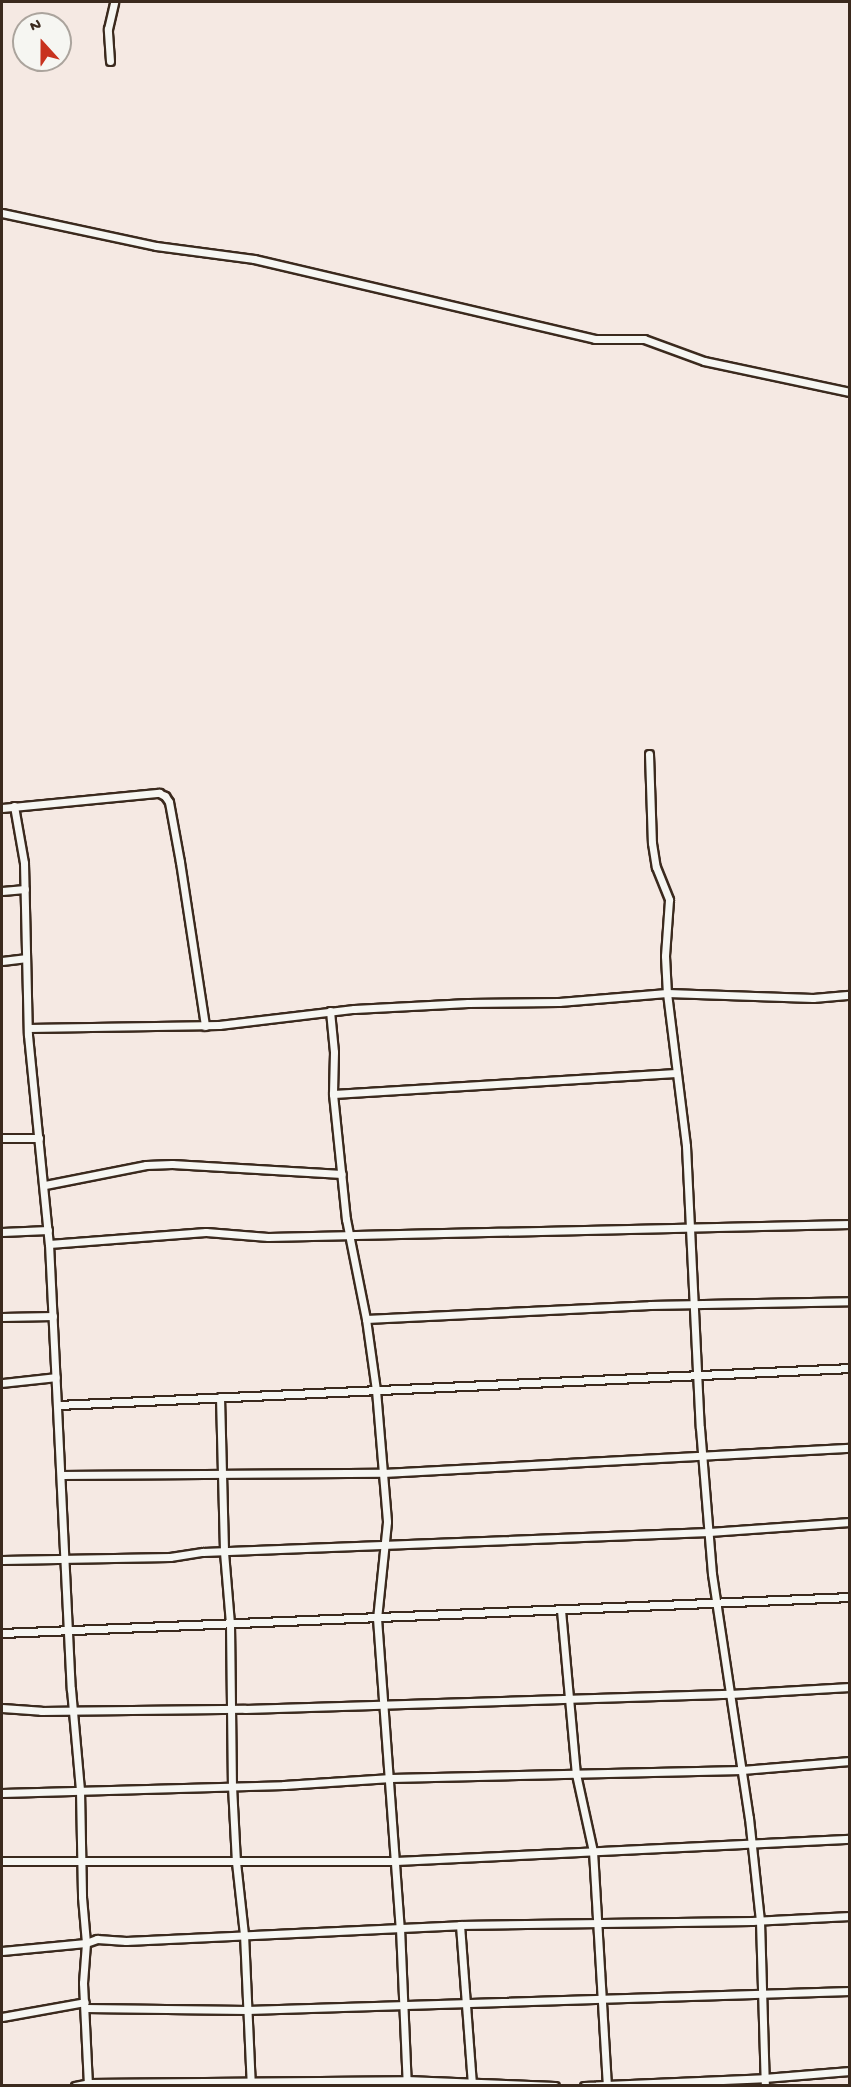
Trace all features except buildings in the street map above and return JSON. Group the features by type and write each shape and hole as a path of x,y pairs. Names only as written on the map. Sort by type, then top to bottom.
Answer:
{"street":[{"path":"110,61 108,29 114,2"},
{"path":"2,213 156,246 254,259 596,339 644,339 704,361 849,392"},
{"path":"649,754 652,843 656,867 669,900 665,956 667,993 686,1146 702,1458 709,1532 716,1603 741,1770 760,1921 764,2082"},
{"path":"2,808 159,793 165,796 169,802 180,862 205,1026"},
{"path":"14,806 21,841 25,889 28,1028 50,1244 68,1631 81,1790 81,1863 86,1943 83,1983 88,2084"},
{"path":"2,891 25,889"},
{"path":"2,961 25,958"},
{"path":"28,1028 205,1026 330,1011 468,1003 559,1002 667,993 813,998 849,995"},
{"path":"330,1011 334,1052 333,1094 349,1233 366,1319 376,1390 387,1522 377,1618 391,1778 407,2083"},
{"path":"333,1094 676,1073"},
{"path":"2,1138 39,1138"},
{"path":"45,1185 146,1165 164,1164 342,1174"},
{"path":"50,1244 206,1232 268,1237 349,1233 849,1224"},
{"path":"2,1232 48,1230"},
{"path":"366,1319 694,1304 849,1301"},
{"path":"2,1317 53,1316"},
{"path":"58,1405 849,1368"},
{"path":"2,1383 56,1377"},
{"path":"220,1398 224,1552 230,1624 232,1786 236,1862 244,1934 251,2084"},
{"path":"61,1475 383,1473 702,1458 849,1448"},
{"path":"2,1560 170,1557 224,1552 709,1532 849,1521"},
{"path":"2,1633 849,1598"},
{"path":"561,1610 576,1774 593,1851 607,2085"},
{"path":"2,1708 74,1711 230,1709 730,1694 849,1687"},
{"path":"2,1793 232,1786 391,1778 741,1770 849,1761"},
{"path":"2,1861 81,1863 396,1861 849,1839"},
{"path":"2,1951 86,1943 97,1939 126,1941 460,1925 596,1921 760,1921 849,1916"},
{"path":"460,1925 472,2085"},
{"path":"2,2017 85,2005 247,2010 762,1996 849,1991"},
{"path":"584,2085 764,2082 849,2071"},
{"path":"75,2085 407,2083 555,2085"}]}
